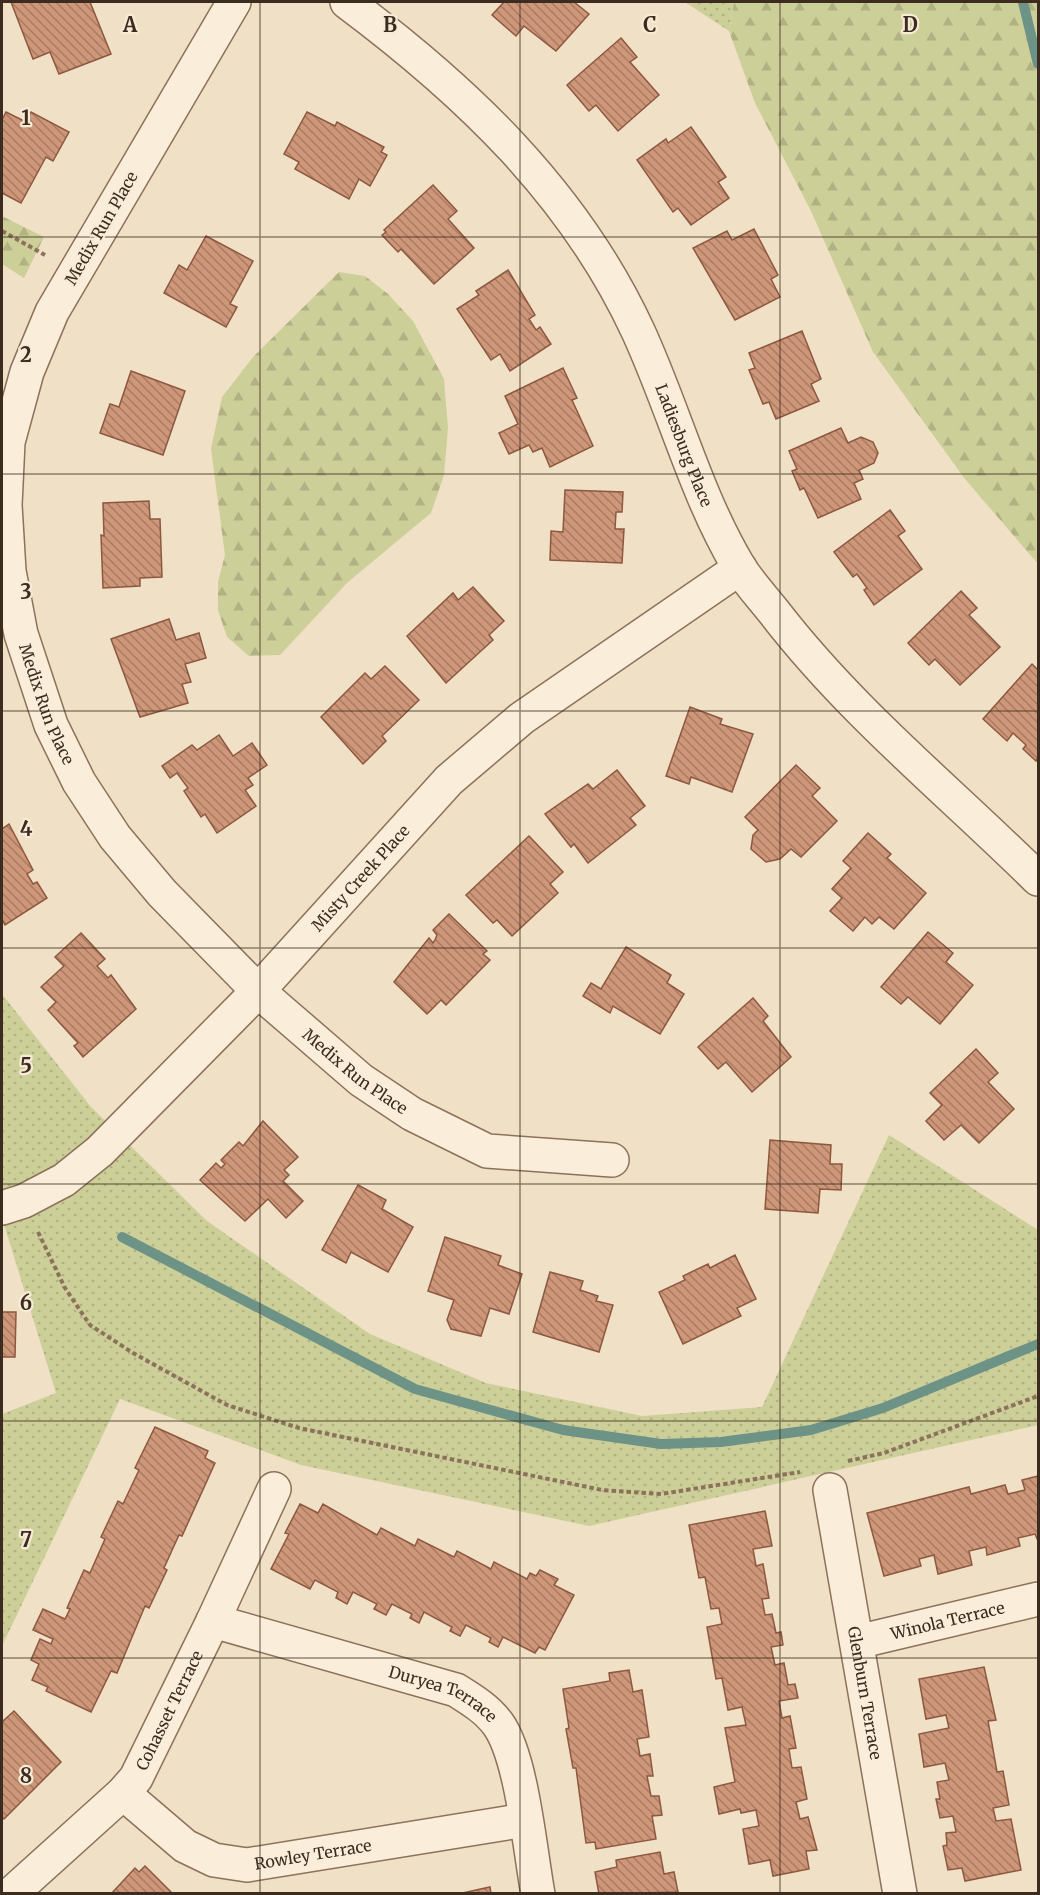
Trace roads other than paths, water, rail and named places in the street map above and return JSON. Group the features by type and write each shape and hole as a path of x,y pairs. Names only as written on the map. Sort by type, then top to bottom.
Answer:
{"street":[{"name":"Medix Run Place","path":"234,2 52,312 27,372 5,442 5,505 9,571 21,634 51,724 79,782 115,837 162,893 258,991 361,1080 412,1114 487,1151 612,1160"},
{"name":"Ladiesburg Place","path":"347,2 415,52 471,103 545,183 597,254 638,331 706,504 740,568 795,639 853,703 1038,879"},
{"name":"Misty Creek Place","path":"13,1205 64,1180 100,1151 258,991 449,780 522,718 740,568"},
{"name":"Glenburn Terrace","path":"827,1474 900,1893"},
{"name":"Cohasset Terrace","path":"11,1893 123,1793 135,1778 213,1621 274,1489"},
{"name":"Winola Terrace","path":"857,1642 1038,1599"},
{"name":"Duryea Terrace","path":"213,1621 456,1690 480,1705 499,1725 512,1752 538,1893"},
{"name":"Rowley Terrace","path":"123,1793 185,1846 214,1860 247,1865 525,1820"}],"waterway":[{"path":"1023,2 1038,64"},
{"path":"122,1237 415,1389 563,1430 661,1444 721,1442 811,1430 883,1408 1038,1344"}]}
